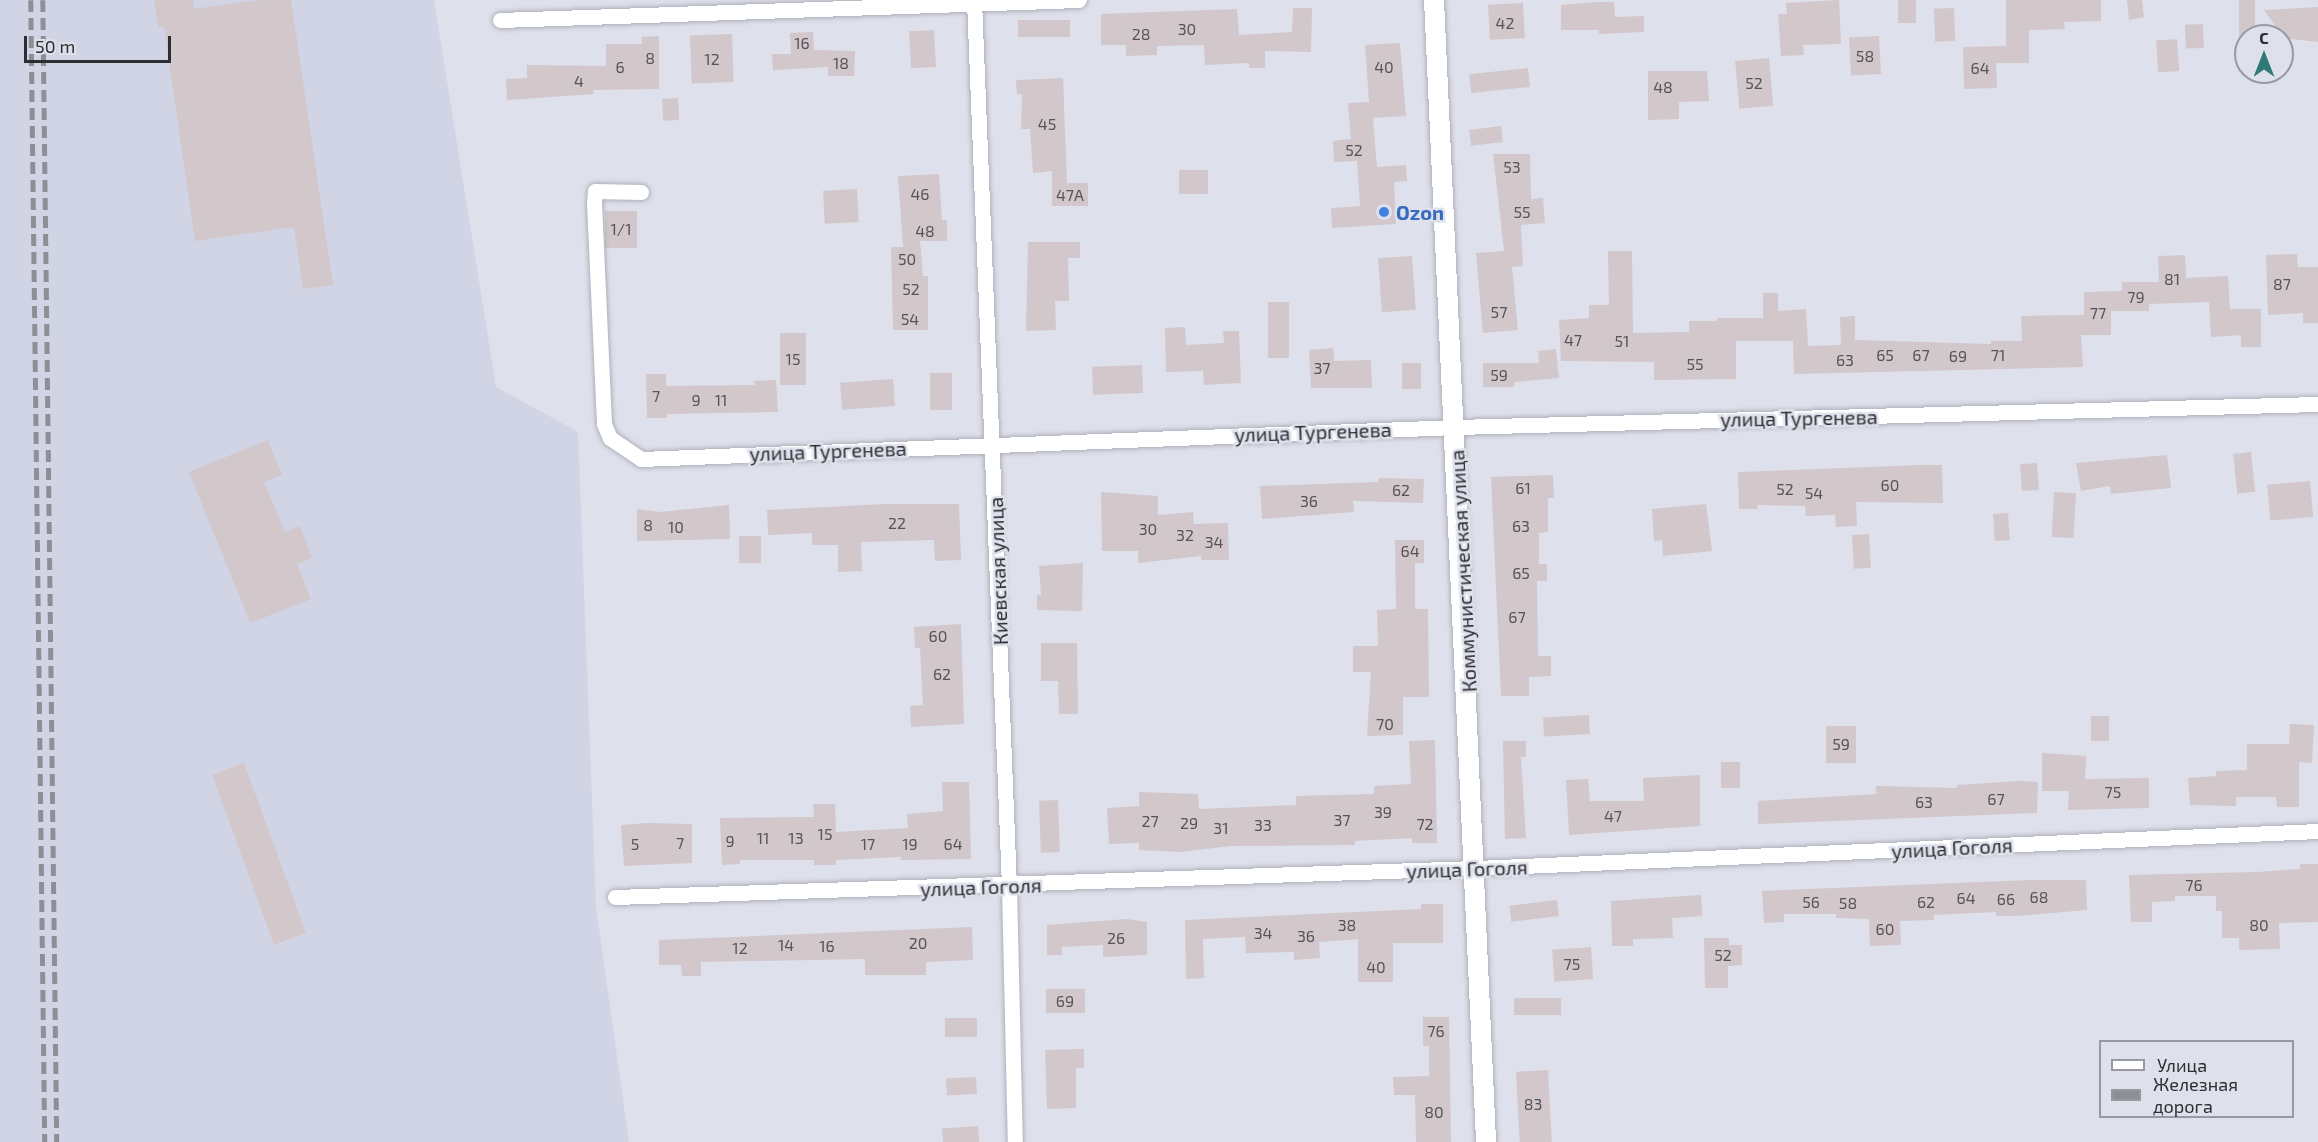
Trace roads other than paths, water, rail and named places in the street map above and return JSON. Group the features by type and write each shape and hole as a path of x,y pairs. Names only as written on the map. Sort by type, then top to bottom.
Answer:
{"street":[{"path":"500,20 1079,0"},
{"name":"Коммунистическая улица","path":"1434,0 1477,868 1486,1142"},
{"name":"Киевская улица","path":"974,2 1010,886 1015,1142"},
{"name":"улица Тургенева","path":"641,192 595,191 604,424 610,438 621,448 641,459 1456,427 2318,404"},
{"name":"улица Гоголя","path":"615,897 1010,886 1477,868 2318,831"}],"railway":[{"path":"31,0 45,1142"},
{"path":"43,0 57,1142"}],"place":[{"name":"Ozon","path":"1384,212"}]}
